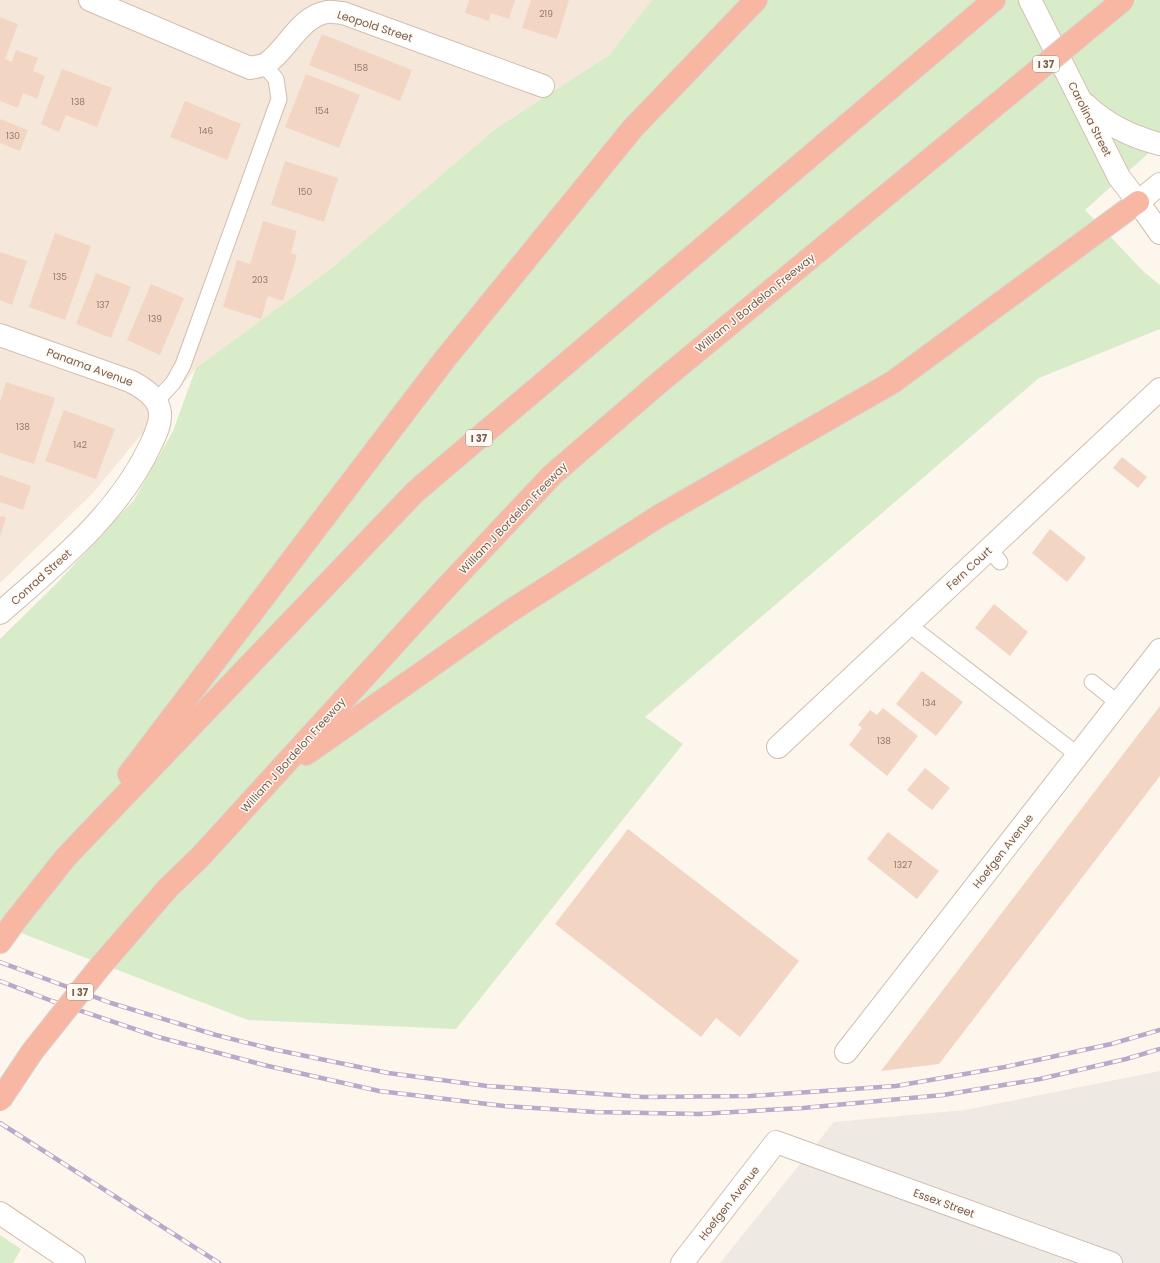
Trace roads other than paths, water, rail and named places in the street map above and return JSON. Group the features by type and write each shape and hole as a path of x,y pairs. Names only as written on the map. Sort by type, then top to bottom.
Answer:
{"highway":[{"path":"66,857 445,359 633,128 756,0"},
{"name":"I 37","path":"0,942 66,857 415,492 994,0"},
{"name":"William J Bordelon Freeway","path":"0,1100 32,1052 84,987 167,889 201,856 435,599 552,475 661,381 1123,0"},
{"path":"272,778 507,613 660,516 894,382 1138,202"}],"street":[{"path":"90,0 250,68 264,65"},
{"name":"Carolina Street","path":"1030,0 1119,177 1160,233"},
{"name":"Leopold Street","path":"264,65 307,21 317,15 328,12 342,13 543,86"},
{"path":"1079,98 1110,124 1134,136 1160,144"},
{"path":"1138,202 1160,184"},
{"name":"Panama Avenue","path":"0,335 130,381 144,389 156,401"},
{"name":"Fern Court","path":"778,747 909,625 994,556 1160,388"},
{"name":"Conrad Street","path":"0,613 82,540 128,483 147,452 159,422 160,412 156,401"},
{"name":"Hoefgen Avenue","path":"846,1052 1160,650"},
{"name":"Hoefgen Avenue","path":"682,1263 776,1142"},
{"name":"Essex Street","path":"776,1142 1111,1263"},
{"path":"0,1213 74,1263"}],"lane":[{"path":"156,401 173,383 183,365 279,99 276,79 264,65"},
{"path":"909,625 1078,755"},
{"path":"1092,682 1118,703"}],"railway":[{"path":"0,962 111,1003 216,1035 272,1049 388,1073 487,1086 644,1097 750,1096 896,1086 1005,1067 1111,1044 1160,1030"},
{"path":"0,981 52,1001 158,1037 268,1066 379,1091 504,1106 595,1112 699,1114 803,1108 943,1095 1040,1079 1126,1059 1160,1049"},
{"path":"0,1123 219,1263"}]}
